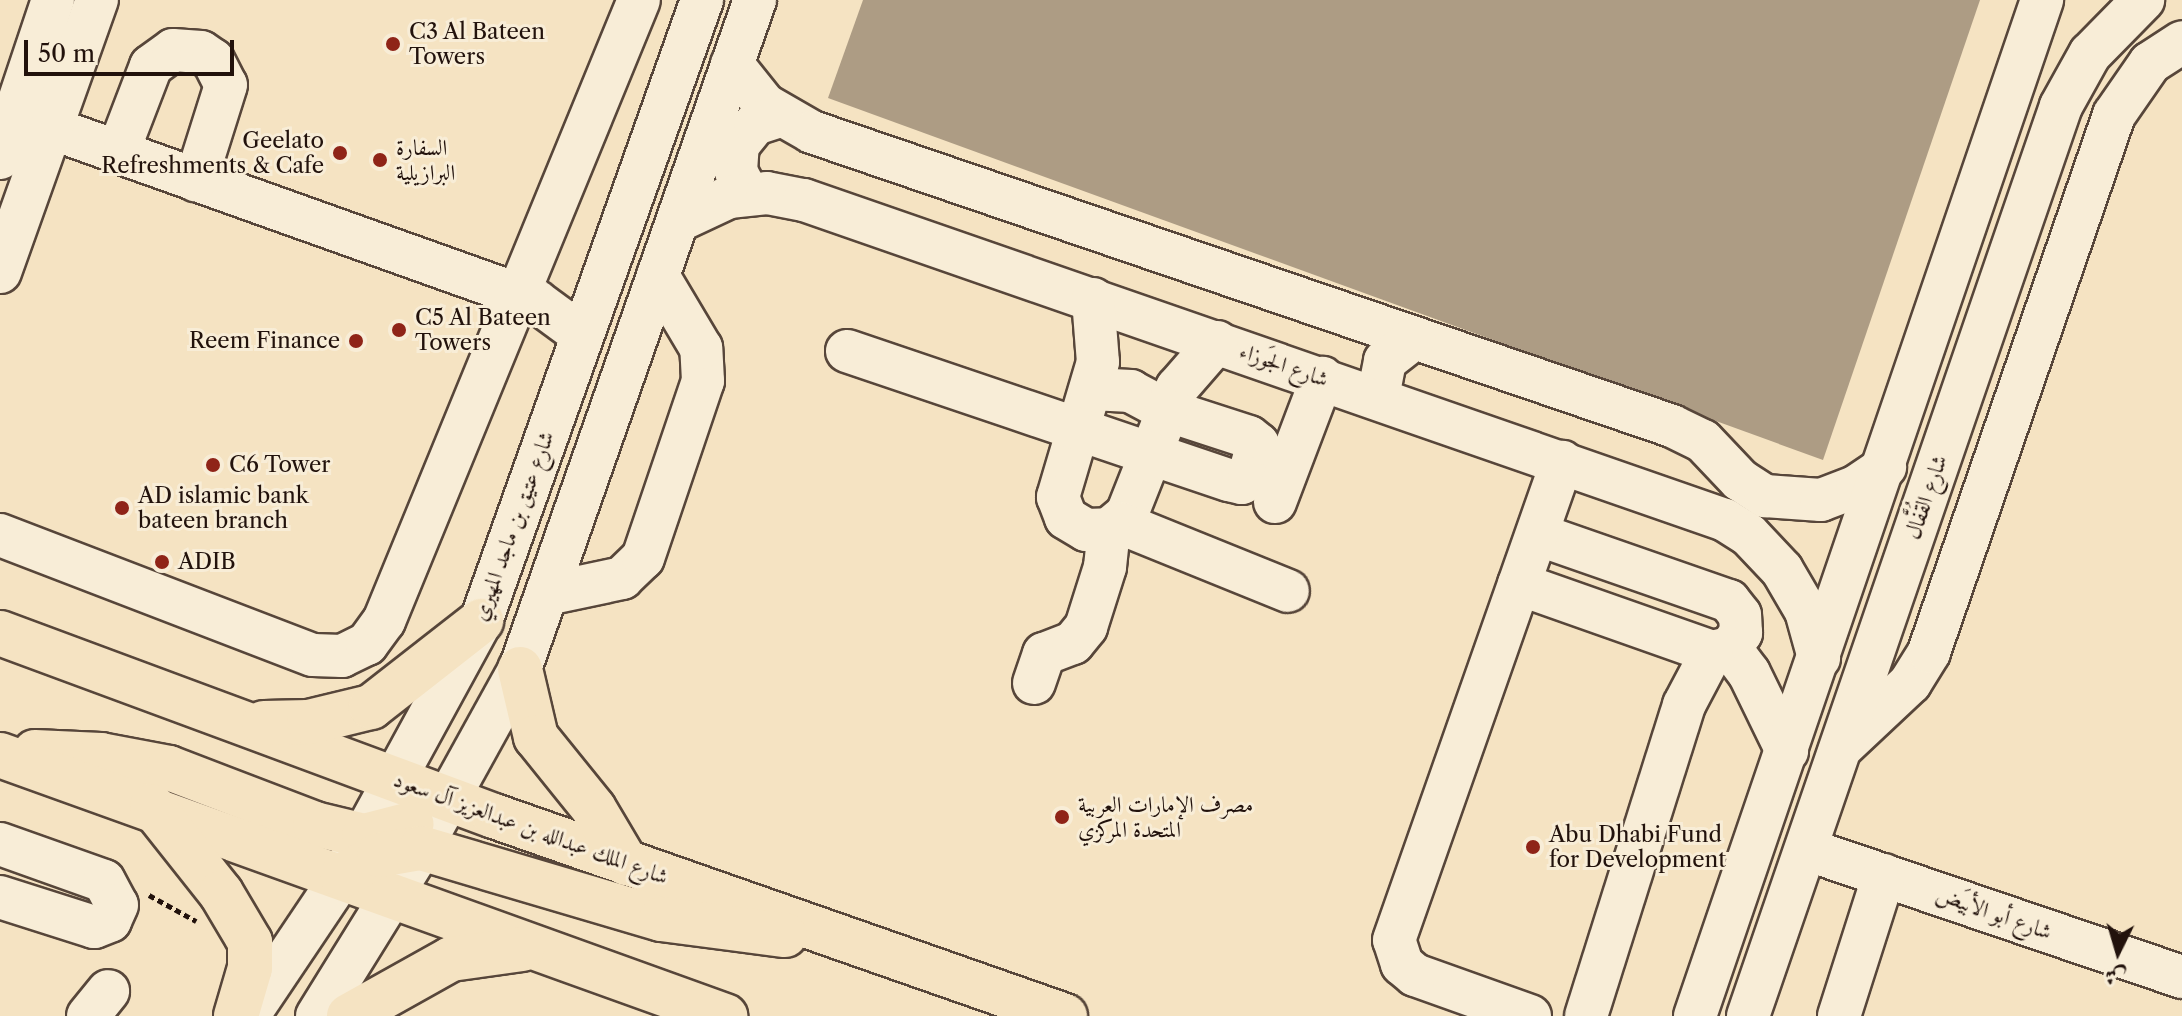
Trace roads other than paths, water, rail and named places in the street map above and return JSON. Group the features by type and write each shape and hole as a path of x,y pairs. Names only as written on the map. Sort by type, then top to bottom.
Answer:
{"main road":[{"path":"245,723 309,722 371,707 481,621"},
{"name":"شارع الملك عبدالله بن عبدالعزيز آل سعود","path":"2,631 449,799 1065,1016"},
{"path":"520,669 536,737 594,809 626,863"},
{"path":"0,755 68,752 135,760 364,836 410,825 449,799"},
{"path":"0,755 152,806 725,1016"},
{"path":"152,806 245,930 251,955 236,1016"},
{"path":"342,876 379,855 421,848 661,919 745,933 828,933"},
{"path":"349,1016 451,959 502,949 549,953"}],"street":[{"path":"0,158 53,0"},
{"path":"0,272 97,0"},
{"path":"0,535 313,655 355,651 384,621 639,0"},
{"name":"شارع عتيق بن ماجد المهيري","path":"248,1016 342,876 481,621 692,0"},
{"path":"317,1016 421,848 520,669 755,0"},
{"path":"1695,1016 2042,0"},
{"name":"شارع القُفَّال","path":"1748,1016 1992,305 2074,79 2109,31 2143,0"},
{"path":"1840,748 1910,683 1929,652 2114,115 2136,78 2182,42"},
{"path":"118,152 160,55 187,48 201,52 213,60 226,85 196,180"},
{"path":"732,64 753,93 780,116 812,132 1692,434 1740,480 1765,496 1802,502 1839,494 1885,467"},
{"path":"748,194 736,171 738,145 755,124 780,116"},
{"path":"51,128 518,294 552,310 581,334"},
{"name":"شارع الجَوزاء","path":"678,221 711,203 748,194 804,200 1315,375 1725,520 1749,535 1782,570 1806,611 1819,658"},
{"path":"547,594 622,578 643,558 703,381 701,348 658,276"},
{"path":"1093,299 1099,341 1084,408 1059,485 1060,508 1075,526 1114,526 1288,591"},
{"path":"1992,305 2028,363"},
{"path":"1275,502 1315,375 1329,350 1332,328 1326,308"},
{"path":"1378,397 1385,361 1414,338"},
{"path":"1034,683 1044,654 1083,633 1100,586 1114,526 1150,453 1166,410 1189,371 1217,342"},
{"path":"847,351 1084,408 1150,453 1242,483 1249,475 1258,444 1249,437 1166,410 1131,391 1084,408"},
{"path":"1530,1016 1445,978 1407,971 1394,940 1562,462"},
{"path":"1725,520 1740,480"},
{"path":"1537,534 1729,601 1742,624 1684,705 1586,1016"},
{"path":"1519,584 1721,650 1755,685 1787,751"},
{"path":"0,844 95,877 116,895 115,914 94,927 0,897"},
{"name":"شارع أبو الأبيَض","path":"1806,849 2182,977"},
{"path":"1839,1016 1884,875"}],"place":[{"name":"C3 Al Bateen Towers","path":"393,44"},
{"name":"Geelato Refreshments & Cafe","path":"340,153"},
{"name":"السفارة البرازيلية","path":"380,160"},
{"name":"C5 Al Bateen Towers","path":"399,330"},
{"name":"Reem Finance","path":"356,341"},
{"name":"C6 Tower","path":"213,465"},
{"name":"AD islamic bank bateen branch","path":"122,508"},
{"name":"ADIB","path":"162,562"},
{"name":"مصرف الإمارات العربية المتحدة المركزي","path":"1062,817"},
{"name":"Abu Dhabi Fund for Development","path":"1533,847"}]}
